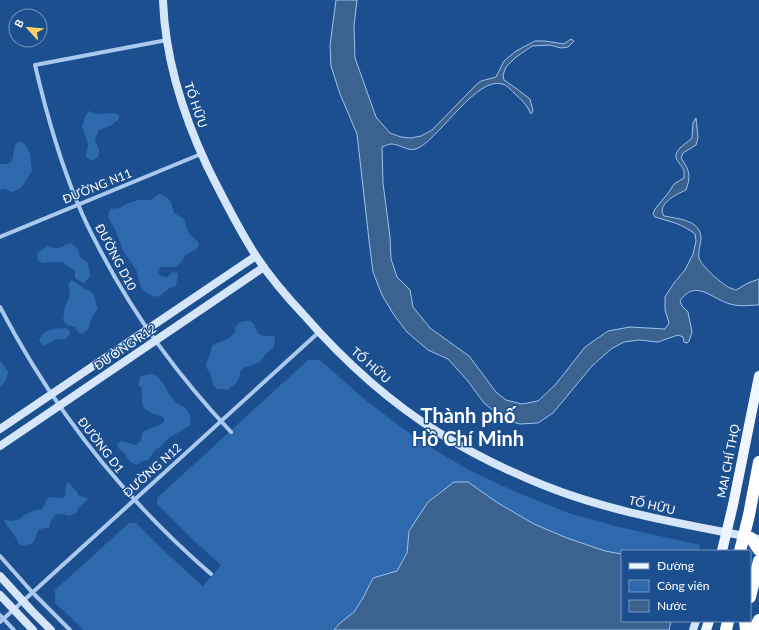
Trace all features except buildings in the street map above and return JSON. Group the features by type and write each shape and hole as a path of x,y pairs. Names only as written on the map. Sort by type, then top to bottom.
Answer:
{"highway":[{"path":"740,550 759,462"},
{"path":"744,536 751,538 759,550"},
{"path":"751,593 759,561"},
{"path":"754,630 759,620"}],"main road":[{"name":"TỐ HỮU","path":"163,0 167,40 179,95 202,154 222,198 256,256 275,282 318,333 360,373 402,407 443,436 492,462 542,485 586,501 629,512 759,539"},
{"name":"ĐƯỜNG R12","path":"0,429 256,256"},
{"name":"ĐƯỜNG R12","path":"0,446 264,268"},
{"name":"MAI CHÍ THỌ","path":"722,550 733,505 759,376"},
{"path":"0,576 51,630"},
{"path":"0,595 33,630"}],"street":[{"name":"ĐƯỜNG D10","path":"167,40 35,65 54,138 78,204 106,263 122,291 155,341 188,384 231,432"},
{"name":"ĐƯỜNG N11","path":"0,237 202,154"},
{"name":"ĐƯỜNG D1","path":"0,307 23,350 59,406 83,439 134,500 169,536 211,574"},
{"name":"ĐƯỜNG N12","path":"1,619 23,601 318,333"},
{"path":"0,556 32,592 70,630"},
{"path":"1,619 14,630"}],"green space":[{"path":"89,111 98,114 115,113 119,115 119,119 110,126 99,130 95,141 99,149 99,154 97,158 91,161 86,157 88,144 82,127"},
{"path":"20,141 26,145 30,153 32,171 21,188 12,192 5,189 0,190 0,164 8,164 12,161 15,145"},
{"path":"159,194 170,200 174,213 184,219 189,234 199,243 198,248 186,255 176,267 161,267 158,273 161,276 167,277 173,272 178,273 176,286 171,287 161,295 155,297 143,289 137,275 137,271 123,251 108,217 110,209 120,208 128,203 139,200 151,200"},
{"path":"71,243 78,249 80,257 88,263 90,277 84,283 75,278 75,271 62,262 43,263 37,260 37,253 48,246 57,248"},
{"path":"71,280 93,293 98,309 92,317 88,330 82,334 77,331 75,327 68,325 63,321 65,307 70,295 68,285"},
{"path":"250,321 254,324 258,333 264,336 275,337 274,347 260,362 241,370 239,379 227,390 217,389 213,385 210,372 207,369 206,364 212,346 232,336 235,331 235,327 240,322"},
{"path":"64,328 69,329 70,334 65,340 58,339 42,345 39,340 44,333 50,330"},
{"path":"308,360 320,360 363,398 389,418 412,435 467,469 514,491 568,513 619,527 700,545 699,550 621,550 621,554 605,551 567,538 534,524 483,493 409,531 407,553 397,572 373,578 354,612 334,630 84,630 55,603 55,590 129,523 136,523 164,551 203,586 221,565 157,504 157,498"},
{"path":"0,361 8,371 6,380 0,386"},
{"path":"153,374 163,383 170,396 188,411 191,422 189,426 169,438 156,449 148,460 142,461 137,465 130,462 117,445 122,441 136,445 141,440 142,433 164,422 164,417 147,411 144,408 142,401 142,388 138,385 140,377"},
{"path":"68,482 79,496 86,497 88,500 80,506 76,513 69,516 64,514 56,514 51,521 49,528 38,530 34,542 26,546 19,544 3,519 11,521 20,519 26,514 42,509 48,497 65,497"}],"water":[{"path":"336,0 357,0 354,26 355,58 376,117 390,133 401,137 411,138 421,136 432,130 481,81 496,77 504,61 516,51 535,41 564,44 571,39 574,41 568,47 561,48 550,45 532,46 516,57 506,67 503,75 504,80 530,99 533,111 531,114 524,103 507,86 502,84 492,84 471,97 429,141 420,147 416,149 409,149 391,144 382,147 383,183 390,237 391,259 397,277 410,290 413,307 430,328 469,356 496,392 506,400 522,404 538,401 556,384 585,347 608,331 630,327 665,329 669,323 665,310 665,297 685,270 693,254 696,241 695,234 690,230 676,223 655,217 653,214 655,209 674,184 684,178 683,168 677,160 676,155 680,148 692,138 693,123 696,118 698,138 696,145 683,153 681,158 689,174 689,181 686,190 669,200 663,207 662,212 664,216 683,220 694,224 698,228 701,240 699,258 704,266 713,275 727,286 736,290 759,279 759,305 734,305 704,292 692,291 686,294 680,301 682,306 688,312 692,332 687,343 684,342 683,337 678,335 658,342 639,340 624,342 611,349 592,366 553,413 538,423 520,424 505,420 484,403 467,380 448,359 428,350 407,332 394,315 382,295 373,272 357,134 340,94 331,66 330,45"},
{"path":"454,482 468,482 498,503 534,524 567,538 605,551 621,554 621,622 671,622 669,630 334,630 354,612 373,578 397,571 407,553 409,531 428,502"}],"district":[{"name":"Thành phố Hồ Chí Minh","path":"468,426"}]}
